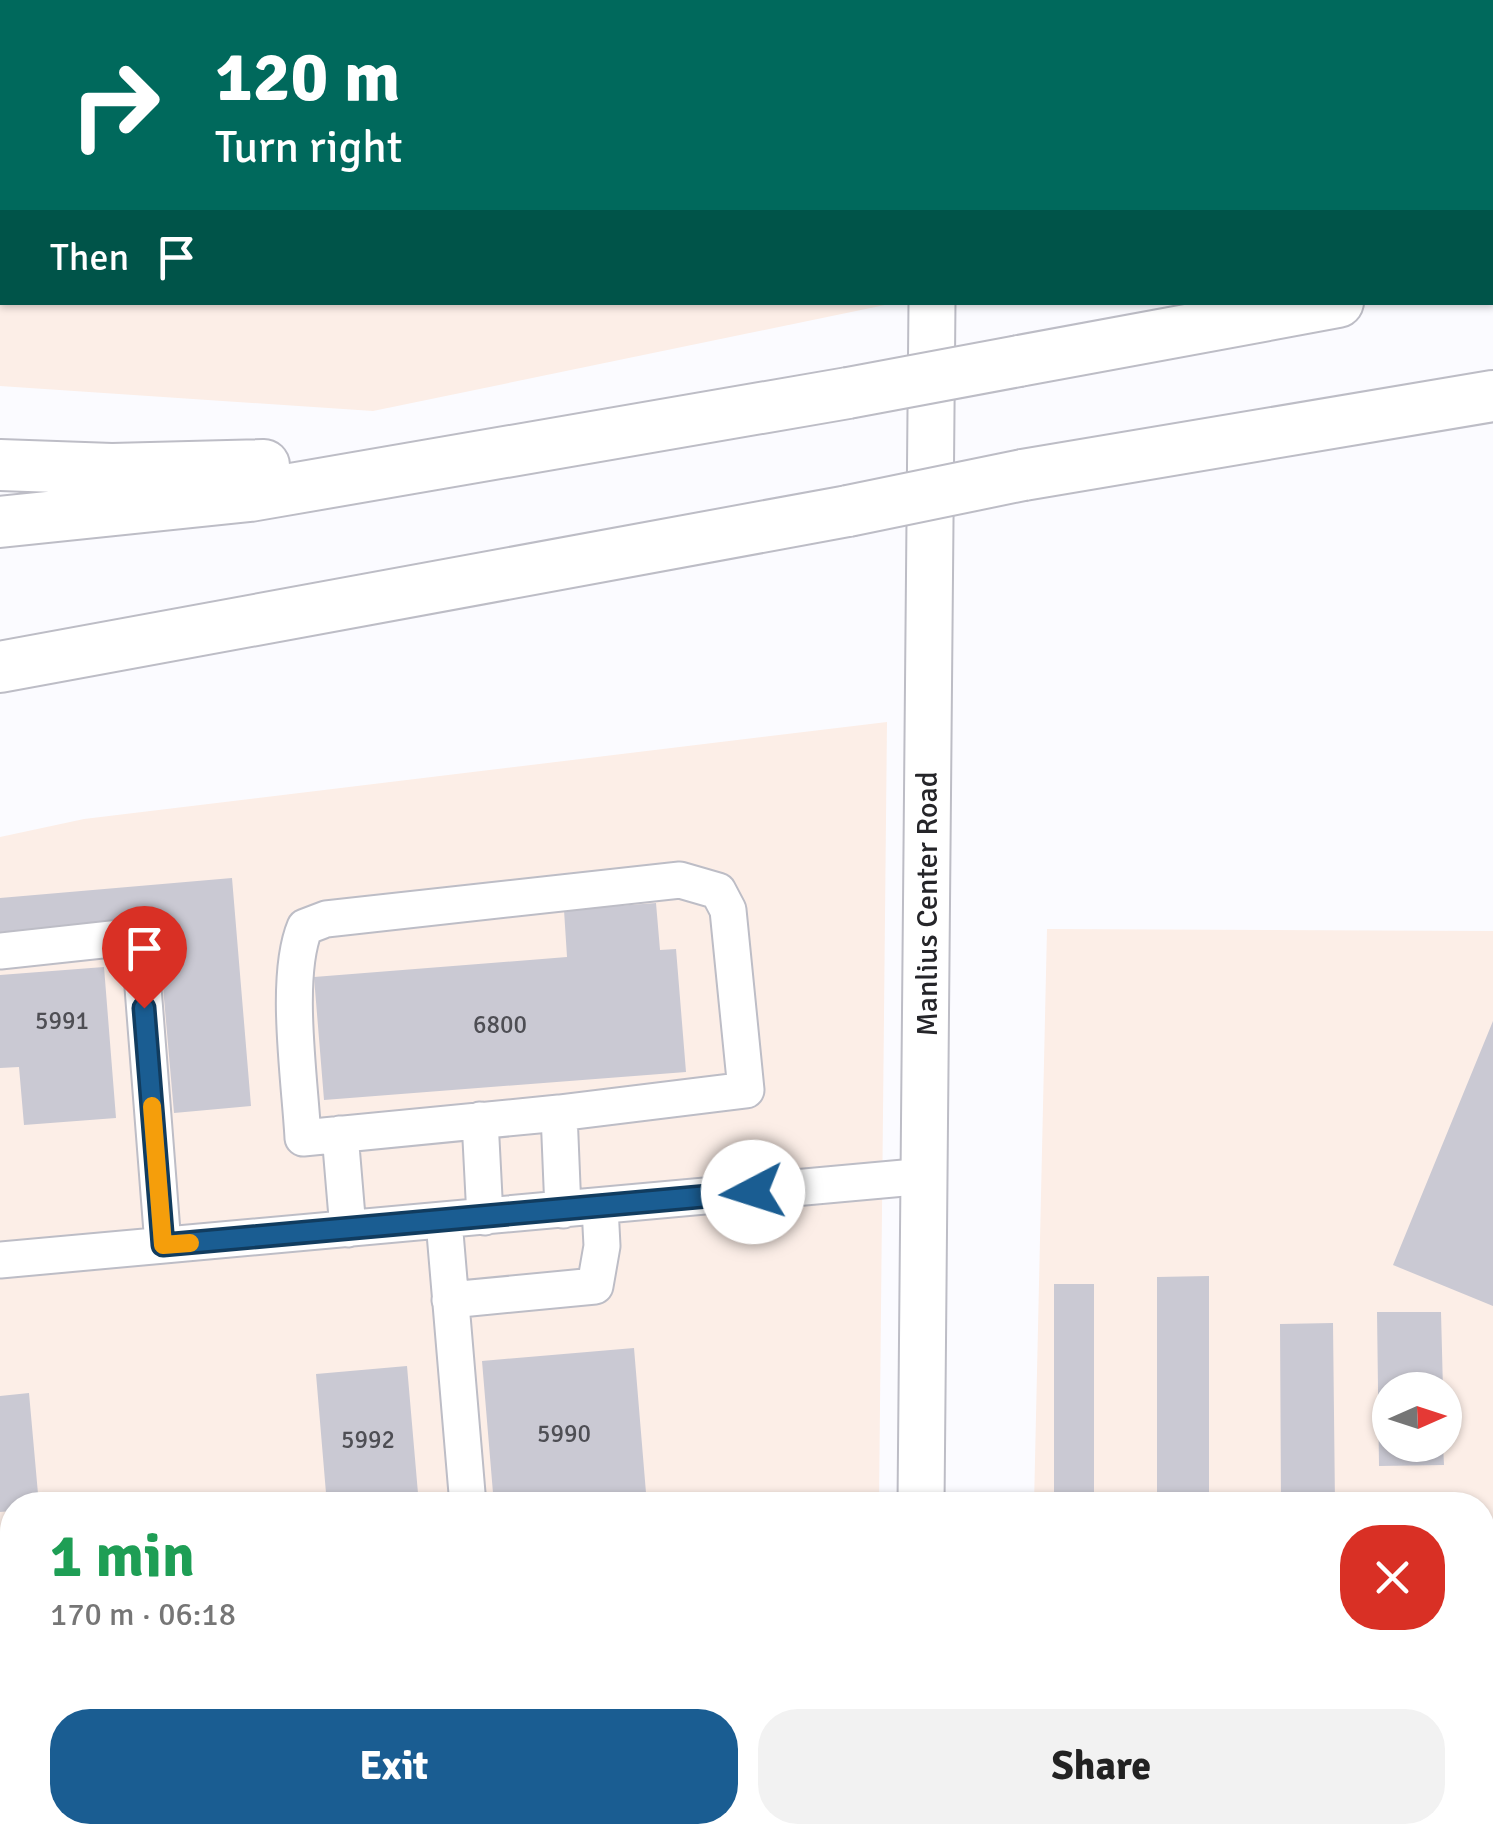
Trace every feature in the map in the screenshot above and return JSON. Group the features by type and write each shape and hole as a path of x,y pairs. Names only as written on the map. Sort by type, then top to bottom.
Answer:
{"highway":[{"path":"0,522 250,496 474,460 1322,305"},
{"path":"0,667 848,511 1023,475 1493,396"},
{"path":"0,465 112,469 474,460"}],"main road":[{"name":"Manlius Center Road","path":"921,1492 932,305"}],"street":[{"path":"680,880 718,891 728,910 746,1090 480,1120 303,1138 294,978 298,944 305,927 326,919 680,880"},
{"path":"0,950 139,936 163,1245"},
{"path":"559,1113 563,1210"},
{"path":"480,1120 485,1217"},
{"path":"340,1134 348,1229"},
{"path":"0,1260 926,1176"},
{"path":"450,1300 595,1286 602,1246 600,1206"},
{"path":"444,1221 467,1492"}],"shaded area":[{"path":"0,305 885,305 373,411 0,386"},
{"path":"887,722 879,1492 0,1492 0,837 84,819"},
{"path":"1047,929 1493,931 1493,1492 1034,1492"}],"building":[{"path":"232,878 251,1106 174,1113 157,918 0,932 0,898"},
{"path":"656,903 660,950 676,949 686,1072 324,1100 314,977 567,957 564,910"},
{"path":"104,967 116,1118 24,1125 19,1067 0,1068 0,975"},
{"path":"1493,1021 1493,1306 1393,1265"},
{"path":"1209,1276 1209,1492 1157,1492 1157,1277"},
{"path":"1054,1284 1094,1284 1094,1492 1054,1492"},
{"path":"1377,1312 1441,1312 1443,1372 1378,1372"},
{"path":"1333,1323 1335,1492 1281,1492 1280,1324"},
{"path":"634,1348 646,1492 493,1492 482,1361"},
{"path":"407,1366 418,1492 326,1492 316,1374"},
{"path":"29,1393 38,1492 0,1492 0,1396"},
{"path":"1379,1462 1444,1465 1379,1466"}],"slow traffic":[{"path":"152,1106 163,1245 190,1243"}],"route":[{"path":"144,1008 163,1245 753,1192"}]}
